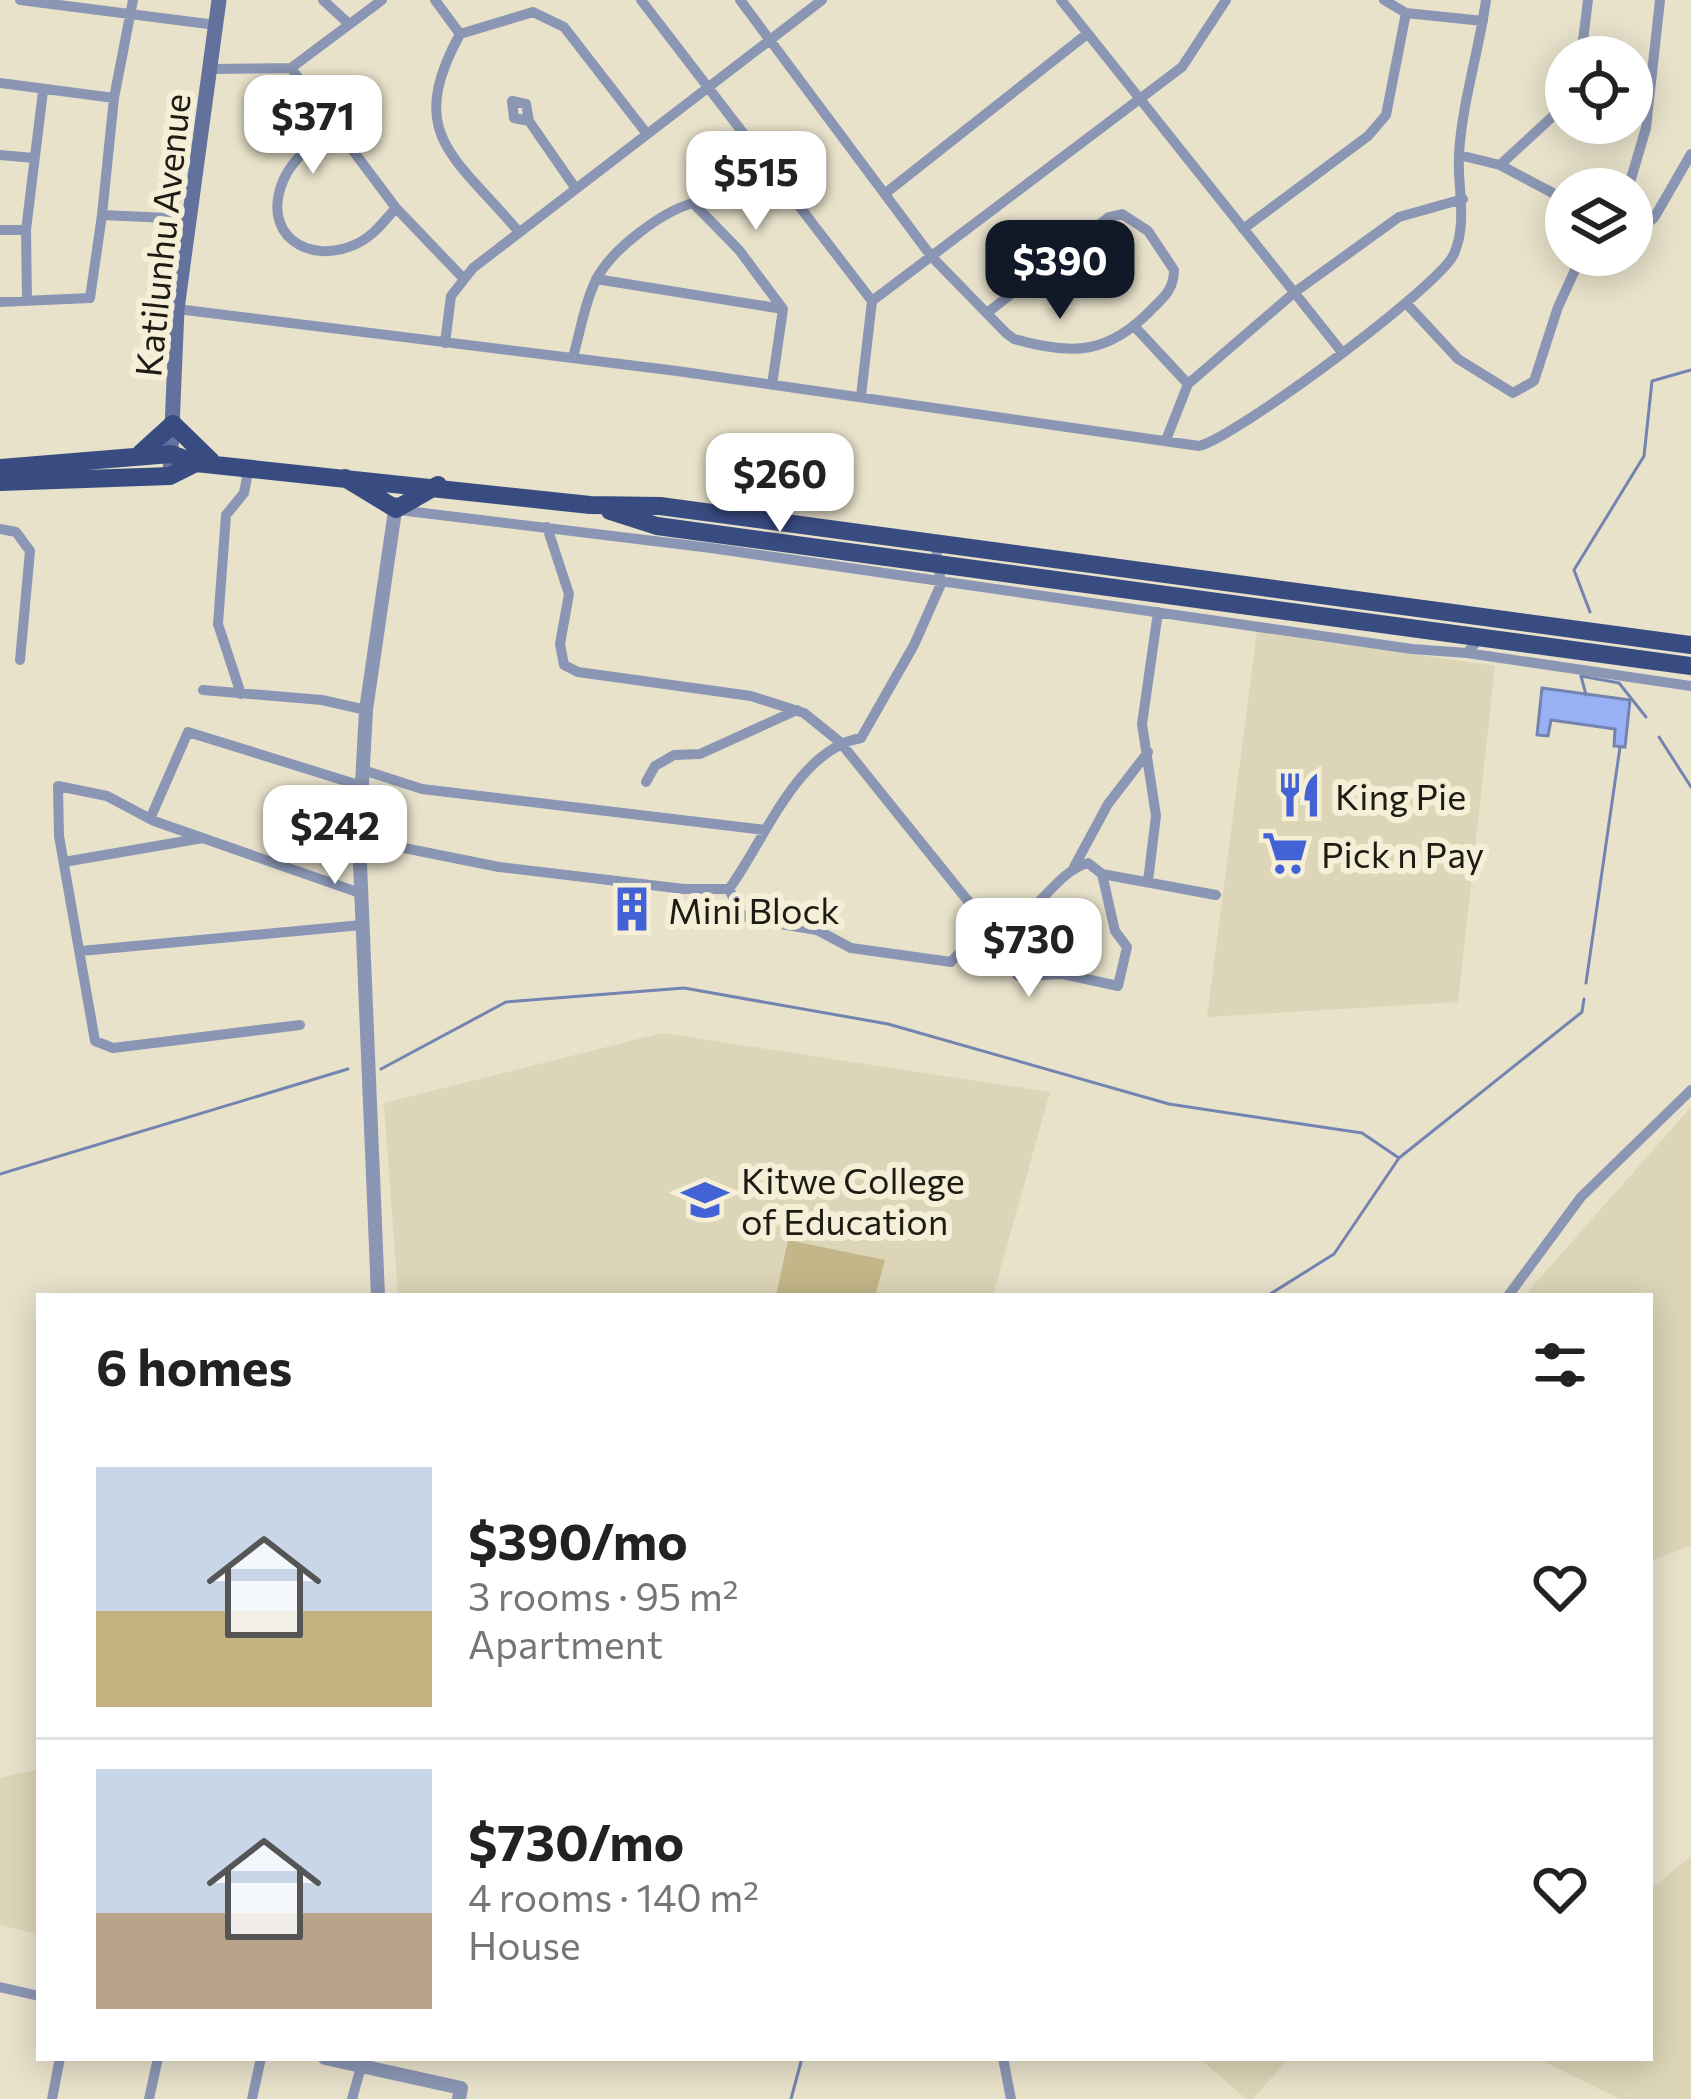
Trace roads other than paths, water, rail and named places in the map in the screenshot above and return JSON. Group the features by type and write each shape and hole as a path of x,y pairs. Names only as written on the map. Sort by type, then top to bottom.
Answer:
{"highway":[{"path":"137,455 157,445 173,424 205,463"},
{"path":"0,468 171,454 205,463 437,485 590,506 660,506 1691,645"},
{"path":"0,482 170,476 205,463"},
{"path":"341,475 396,509 437,485"},
{"path":"590,506 657,526 939,563 1473,646 1691,667"}],"main road":[{"name":"Katilunhu Avenue","path":"170,476 177,309 219,0"}],"street":[{"path":"20,0 132,7 216,25"},
{"path":"323,0 349,25"},
{"path":"209,69 291,68 382,0"},
{"path":"435,0 460,34"},
{"path":"641,0 872,301 861,396"},
{"path":"740,0 931,256 987,313 1014,339 1093,350 1135,327 1170,291 1174,270 1148,232 1122,214 1109,218 987,313"},
{"path":"445,343 451,296 463,278 822,0"},
{"path":"1061,0 1144,97 1342,351"},
{"path":"872,301 1191,58 1226,0"},
{"path":"1384,0 1406,13 1483,21"},
{"path":"177,309 573,357 1199,446 1222,438 1342,351 1406,303 1453,257 1463,199 1459,155 1486,0"},
{"path":"1584,36 1588,0"},
{"path":"1634,168 1646,128 1660,0"},
{"path":"0,302 90,298 114,98 132,7"},
{"path":"518,231 456,158 432,114 440,70 460,34 533,12 564,27 647,134"},
{"path":"1244,229 1368,136 1386,115 1406,13"},
{"path":"887,192 1088,34"},
{"path":"291,68 396,208 463,278"},
{"path":"0,83 114,98"},
{"path":"27,298 26,230 43,92"},
{"path":"529,121 575,189"},
{"path":"1500,165 1545,123"},
{"path":"332,126 283,179 275,217 279,230 293,242 348,248 370,236 396,208"},
{"path":"1653,219 1691,154"},
{"path":"0,155 34,158"},
{"path":"1459,155 1500,165 1545,189"},
{"path":"1166,440 1188,384 1295,292 1399,217 1463,199"},
{"path":"573,357 596,279 632,242 693,203 702,206 740,250 783,309 772,385"},
{"path":"102,214 190,219"},
{"path":"0,230 26,230"},
{"path":"1406,303 1458,359 1513,393 1534,381 1572,276"},
{"path":"596,279 783,309"},
{"path":"1135,327 1188,384"},
{"path":"241,694 218,624 226,515 244,493 248,467"},
{"path":"378,1293 359,839 366,710 398,481"},
{"path":"396,509 1158,612 1473,646 1691,686"},
{"path":"547,527 569,594 560,644 564,665 578,672 751,696 797,710 839,742 991,926 1018,976 1063,974 1118,986 1127,947 1115,932 1102,874"},
{"path":"0,529 16,532 29,551 20,660"},
{"path":"729,890 765,830 839,742 861,738 914,645 941,584 935,542"},
{"path":"1148,881 1156,816 1142,724 1158,612"},
{"path":"202,690 366,710"},
{"path":"646,782 656,766 674,755 700,754 797,710"},
{"path":"149,819 188,732 362,787"},
{"path":"729,890 741,914 751,919 817,930 851,948 951,962 991,926 1018,920 1074,866 1108,804 1148,752"},
{"path":"363,770 422,789 765,830"},
{"path":"300,1025 113,1048 94,1041 64,862 58,786 106,796 149,819 359,892"},
{"path":"64,862 204,838"},
{"path":"359,839 499,867 684,890 729,890"},
{"path":"1074,866 1088,862 1102,874 1216,895"},
{"path":"81,951 362,925"},
{"path":"1510,1293 1581,1197 1691,1090"},
{"path":"0,1987 36,1995"},
{"path":"52,2099 59,2061"},
{"path":"149,2099 157,2061"},
{"path":"252,2099 260,2061"},
{"path":"337,2061 461,2088 459,2099"},
{"path":"1004,2061 1011,2099"},
{"path":"352,2099 361,2067"}],"water":[{"path":"1542,688 1630,700 1625,747 1614,746 1615,729 1551,720 1548,736 1537,735"}],"waterway":[{"path":"1590,612 1574,570 1644,456 1652,381 1691,370"},
{"path":"1586,695 1581,676 1619,683 1646,717"},
{"path":"1659,737 1691,787"},
{"path":"1586,983 1620,747"},
{"path":"381,1069 506,1002 684,988 888,1024 1169,1104 1362,1133 1399,1158"},
{"path":"1272,1293 1334,1254 1399,1158 1582,1012 1584,999"},
{"path":"0,1174 348,1069"},
{"path":"791,2099 801,2061"}],"place":[{"name":"King Pie","path":"1299,795"},
{"name":"Pick n Pay","path":"1285,853"},
{"name":"Mini Block","path":"632,909"},
{"name":"Kitwe College of Education","path":"705,1200"}]}
